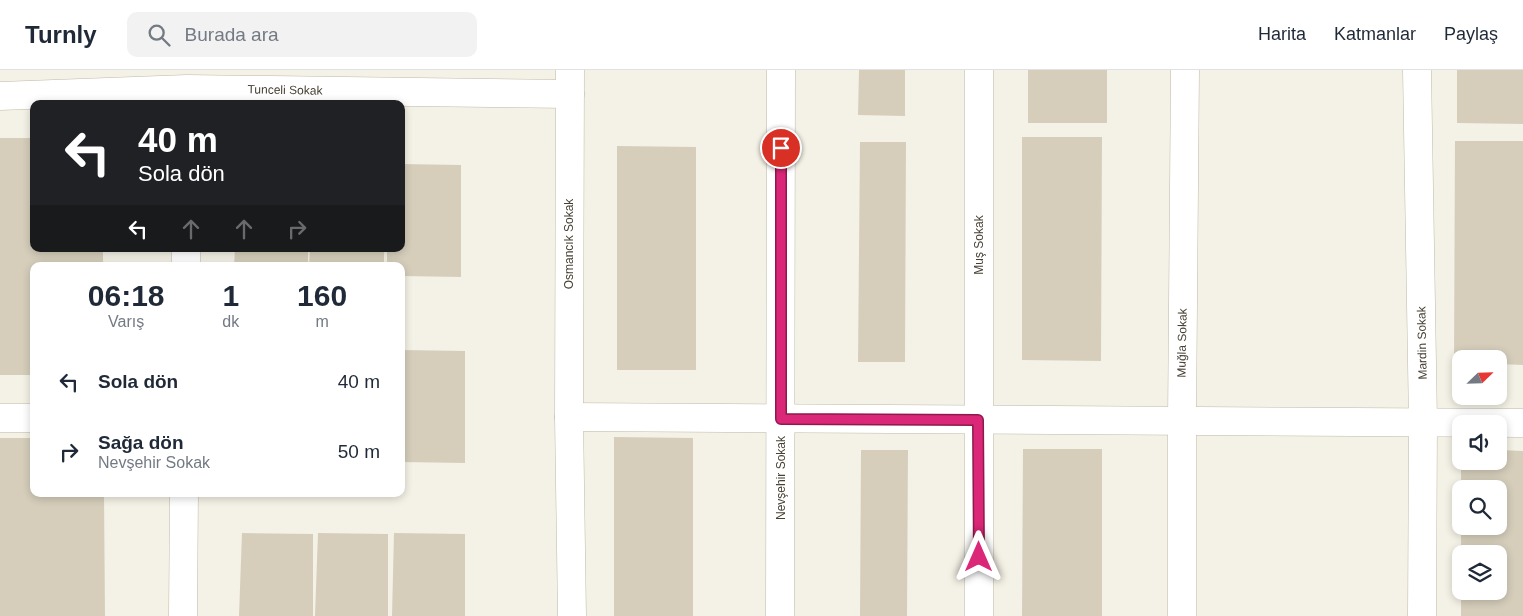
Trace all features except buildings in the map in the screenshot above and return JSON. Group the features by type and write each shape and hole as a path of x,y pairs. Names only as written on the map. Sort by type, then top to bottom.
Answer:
{"street":[{"name":"Nevşehir Sokak","path":"780,616 781,70"},
{"name":"Muş Sokak","path":"979,70 979,616"},
{"name":"Muğla Sokak","path":"1182,616 1185,70"},
{"name":"Mardin Sokak","path":"1417,70 1424,422 1422,616"},
{"name":"Tunceli Sokak","path":"0,96 187,96 570,82"},
{"name":"Osmancık Sokak","path":"570,82 569,417 572,616"},
{"path":"569,417 1523,422"},
{"path":"0,418 30,418"},
{"path":"183,616 184,497"}],"route":[{"path":"781,148 781,419 978,420 979,557"}]}
